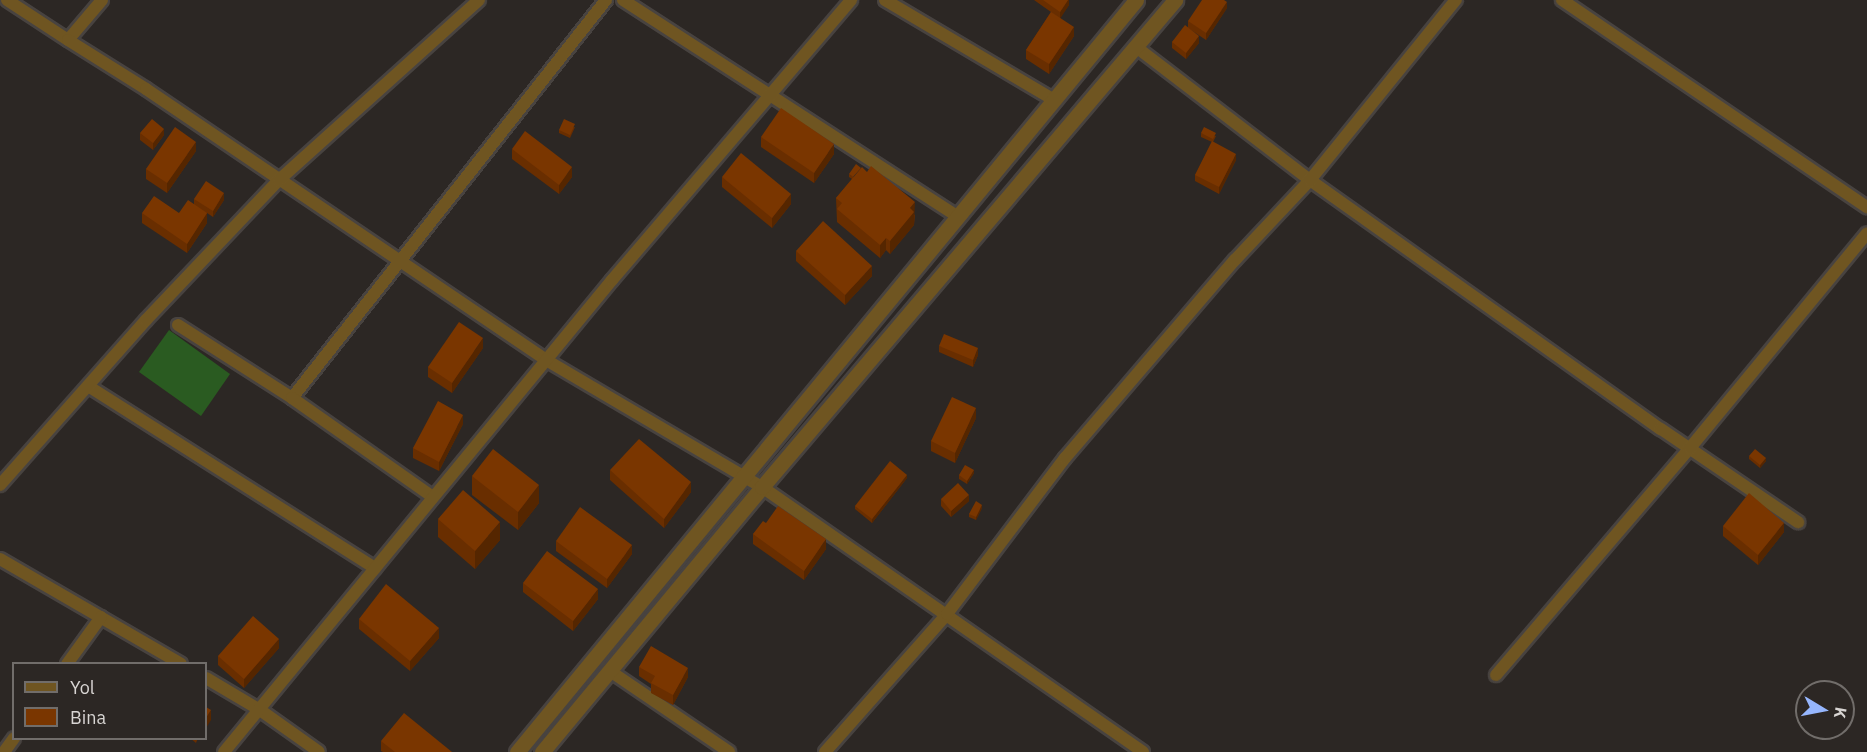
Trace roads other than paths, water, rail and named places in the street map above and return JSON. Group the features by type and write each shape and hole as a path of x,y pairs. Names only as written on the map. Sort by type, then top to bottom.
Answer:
{"street":[{"path":"7,0 146,89 546,360 762,487 1143,752"},
{"path":"68,40 102,0"},
{"path":"0,485 88,386 279,180 479,0"},
{"path":"292,398 401,263 606,0"},
{"path":"623,0 958,217"},
{"path":"224,752 546,360 850,0"},
{"path":"885,0 1054,100"},
{"path":"517,752 745,478 1136,0"},
{"path":"542,752 762,487 1175,0"},
{"path":"825,752 947,614 1065,458 1235,260 1310,180 1456,0"},
{"path":"1562,0 1867,207"},
{"path":"1136,47 1310,180 1798,522"},
{"path":"1496,675 1690,448 1867,233"},
{"path":"178,325 292,398 433,497"},
{"path":"88,386 375,568"},
{"path":"0,559 179,662"},
{"path":"68,662 101,616"},
{"path":"610,670 729,752"},
{"path":"207,679 260,710 319,752"}]}
